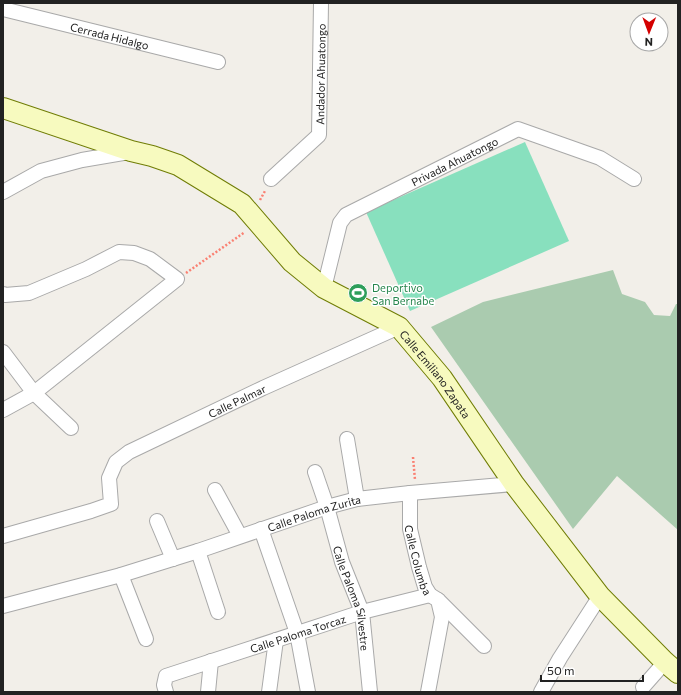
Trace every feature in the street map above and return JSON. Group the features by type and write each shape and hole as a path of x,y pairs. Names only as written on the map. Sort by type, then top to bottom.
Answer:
{"street":[{"name":"Andador Ahuatongo","path":"271,179 319,135 328,3"},
{"name":"Cerrada Hidalgo","path":"3,9 218,62"},
{"name":"Calle Emiliano Zapata","path":"3,108 131,151 152,156 178,165 242,204 292,262 324,288 399,327 442,378 514,484 600,596 671,668"},
{"name":"Privada Ahuatongo","path":"324,288 340,223 346,215 518,129 600,158 634,179"},
{"path":"3,192 41,171 82,160 131,151"},
{"path":"3,294 29,293 86,269 119,252 134,253 150,259 177,279 34,392 3,410"},
{"name":"Calle Palmar","path":"3,536 91,512 111,504 109,478 116,462 129,452 263,388 399,327"},
{"path":"3,352 34,392 71,428"},
{"path":"347,439 357,499"},
{"name":"Calle Paloma Silvestre","path":"316,472 342,562 362,612 370,692"},
{"name":"Calle Paloma Zurita","path":"3,606 121,575 198,551 327,507 357,499 514,484"},
{"path":"215,490 240,536"},
{"name":"Calle Columba","path":"413,493 410,529 425,587 434,598 442,617 428,692"},
{"path":"157,520 173,559"},
{"path":"261,529 297,633 308,692"},
{"path":"198,551 218,612"},
{"path":"121,575 146,639"},
{"path":"541,692 560,658 600,596"},
{"path":"434,598 484,646"},
{"name":"Calle Paloma Torcaz","path":"166,692 164,685 166,676 362,612 434,598"},
{"path":"269,692 276,640"},
{"path":"208,692 211,662"},
{"path":"643,687 671,668"}],"path":[{"path":"177,279 255,219 271,179"},
{"path":"413,456 413,493"}],"green space":[{"path":"525,142 569,241 410,311 366,212"},
{"path":"613,270 622,294 645,302 654,315 670,316 676,304 678,304 678,530 617,476 573,529 431,327 483,302"}],"place":[{"name":"Deportivo San Bernabe","path":"358,293"}]}
